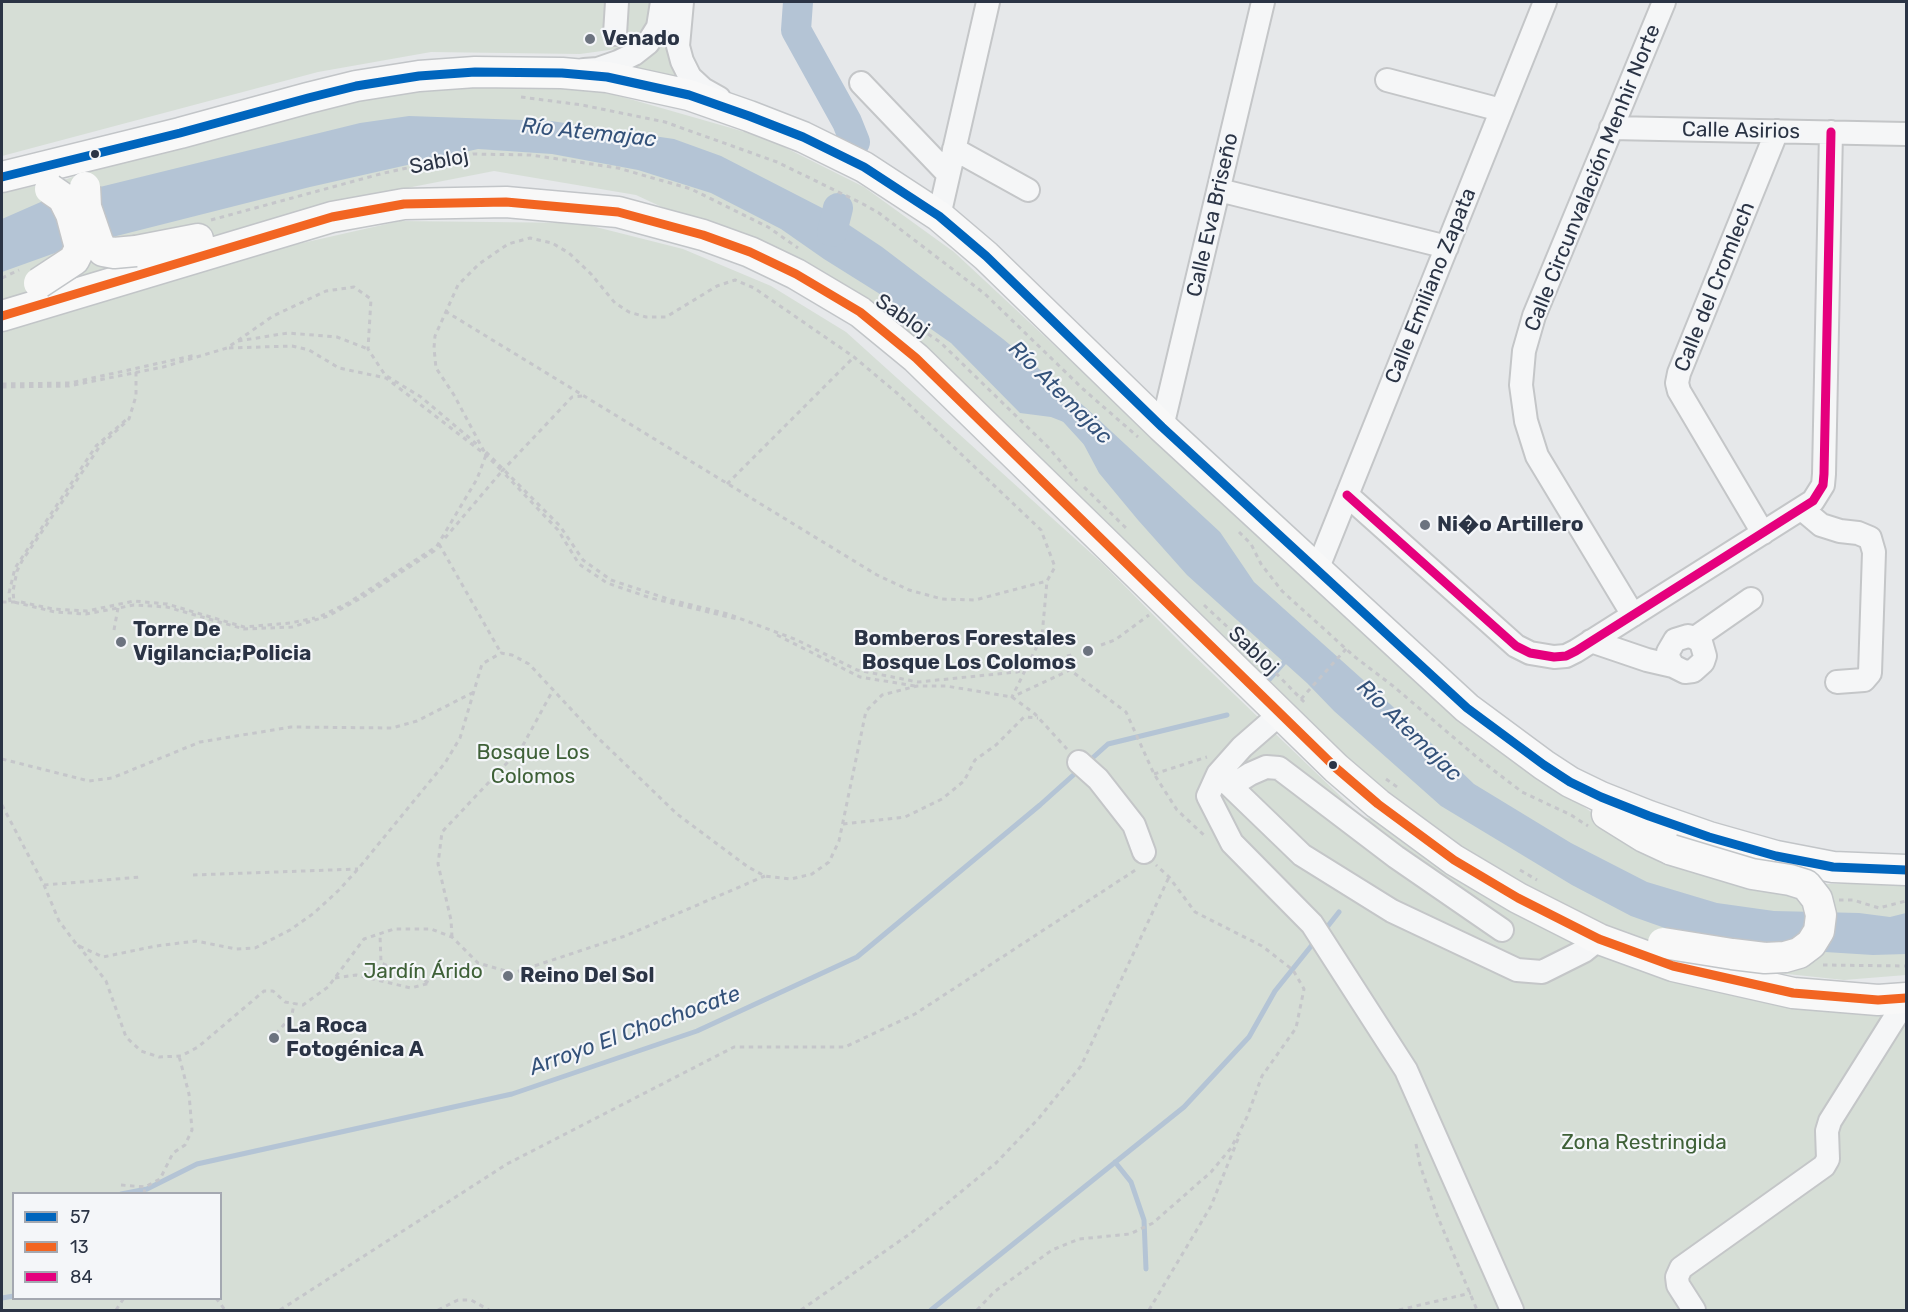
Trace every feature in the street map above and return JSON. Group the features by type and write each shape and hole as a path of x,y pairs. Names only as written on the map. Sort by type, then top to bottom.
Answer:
{"main road":[{"path":"2,177 356,86 475,72 562,73 607,77 689,95 803,137 864,167 939,216 986,256 1152,434 1317,570 1467,708 1501,735 1570,782 1617,822 1672,850 1752,874 1806,885 1817,899 1821,915 1819,931 1811,944 1799,953 1785,957 1754,957 1628,937 1599,939"},
{"path":"180,133 116,156 88,178 85,187 86,207 103,251 114,253 136,251 204,237 247,242"},
{"path":"2,192 31,185 50,189 63,198 71,214 80,248 74,260 31,276 2,300"},
{"path":"2,315 332,217 405,204 506,201 618,212 703,235 750,252 796,274 860,312 916,358 1166,600 1297,707 1336,768 1378,804 1454,860 1518,898 1599,939 1674,966 1792,993 1878,1000 1906,999"},
{"path":"1570,782 1649,816 1709,837 1776,856 1833,867 1906,870"}],"street":[{"path":"615,34 617,2"},
{"path":"939,216 988,2"},
{"name":"Calle Eva Briseño","path":"1152,434 1219,190 1263,2"},
{"name":"Calle Emiliano Zapata","path":"1317,570 1545,2"},
{"name":"Calle Circunvalación Menhir Norte","path":"1633,615 1537,456 1526,421 1521,386 1524,351 1534,316 1664,2"},
{"path":"562,73 598,69 634,54 648,43 672,4"},
{"path":"672,4 678,46 682,62 690,77 703,89 749,116"},
{"path":"1387,80 1501,111"},
{"path":"861,83 948,174"},
{"name":"Calle Asirios","path":"1611,128 1906,134"},
{"name":"Calle del Cromlech","path":"1763,532 1679,391 1677,383 1679,373 1777,131"},
{"path":"1347,495 1516,646 1530,653 1554,657 1566,656 1591,641 1813,501 1823,485 1831,132"},
{"path":"954,149 1028,190"},
{"path":"1219,190 1447,247"},
{"path":"1802,509 1821,525 1870,538 1874,552 1870,673 1864,680 1837,682"},
{"path":"1591,641 1647,660 1673,666 1678,670 1693,671 1703,662 1704,648 1695,638 1751,599"},
{"path":"1297,707 1242,747 1219,772 1208,796 1232,843 1312,924 1406,1070 1512,1311"},
{"path":"1079,762 1098,779 1134,825 1148,856"},
{"path":"1219,772 1250,774 1266,767 1279,768 1396,857 1502,930"},
{"path":"1219,772 1302,855 1392,912 1517,970 1542,972 1584,951 1599,939"},
{"path":"1694,1311 1678,1285 1677,1276 1681,1268 1824,1166 1828,1159 1827,1131 1830,1121 1906,999"}],"path":[{"path":"516,96 582,105 665,122 777,162 879,213 985,294 1083,389 1152,434"},
{"name":"Sabloj","path":"209,221 384,172 473,154 531,155 618,168 691,189 768,227 801,250"},
{"path":"12,602 55,612 86,614 134,605 167,607 244,629 292,627 328,616 363,597 434,551 477,479 486,455 454,395 436,368 435,336 458,285 479,264 508,244 530,238 552,243 569,254 591,273 615,303 629,312 646,317 666,317 717,286 735,280 754,288 854,357 898,394 1041,530 1055,567 1047,581 1042,636 1012,696"},
{"path":"2,278 31,276"},
{"path":"226,348 273,316 327,291 354,287 371,299 368,349 385,375 421,396 483,449 558,530 579,564 607,583 651,598 743,621 792,641 860,677 917,686 946,686 1012,696 1039,718 1079,762"},
{"path":"445,311 877,575 909,590 942,599 975,600 1047,581"},
{"name":"Sabloj","path":"905,318 940,342 1049,448 1076,480 1128,531"},
{"path":"236,342 288,333 337,338 368,349"},
{"path":"2,386 70,383 135,371 226,348 292,345 309,350 339,368 386,378 486,455 560,525 583,560 612,580 671,600 728,614 796,640 856,670 918,682 1025,670 1074,654"},
{"path":"727,484 854,357"},
{"path":"12,602 9,593 15,568 96,446 128,419 135,395 135,371"},
{"path":"2,602 27,602 53,609 87,611 134,601 167,604 244,627 290,623 321,616 348,603 439,544 503,471 573,397 584,396"},
{"path":"1235,528 1251,544 1262,564 1282,591 1355,657"},
{"path":"439,544 501,653"},
{"name":"Sabloj","path":"1198,599 1284,681 1297,707"},
{"path":"1101,645 1115,640 1145,619 1166,600"},
{"path":"114,630 118,608"},
{"path":"1297,707 1346,649"},
{"path":"77,945 103,957 156,946 196,941 236,949 255,948 290,930 314,913 339,890 446,763 460,738 483,664 501,653 512,655 529,664 596,736 677,814 748,867 765,876 791,879 812,874 829,862 839,841 866,711 882,695 917,686"},
{"path":"1012,696 1070,670 1126,712 1154,774 1177,810 1210,842"},
{"path":"452,937 451,920 438,864 442,832 522,747 553,690"},
{"path":"2,759 89,781 112,778 200,742 291,727 392,728 417,721 474,692"},
{"path":"843,824 905,817 942,799 964,781 975,760 996,745 1024,717 1039,718"},
{"path":"1154,774 1219,772"},
{"path":"1380,774 1406,794"},
{"path":"2,805 44,885 59,921 106,981 126,1037 141,1051 159,1057 179,1056 198,1047 264,991 273,990 285,1002 303,1005 328,987 364,939 394,929 431,929 452,937 478,963 513,973 625,936 765,876"},
{"path":"280,1311 507,1164 734,1047 845,1047 915,1014 1148,856 1169,877 1195,912 1262,946 1293,969 1304,989 1296,1028 1262,1076 1211,1206 1149,1311"},
{"path":"193,875 358,869"},
{"path":"1518,869 1537,880"},
{"path":"801,1311 919,1226 996,1163 1039,1118 1081,1066 1169,877"},
{"path":"44,885 140,878"},
{"path":"1891,905 1906,900"},
{"path":"336,978 356,975 411,988 430,983 408,976 381,963 380,934"},
{"path":"276,1034 292,1016 294,1004"},
{"path":"122,1185 145,1187 160,1179 173,1153 185,1145 192,1130 189,1094 179,1056"},
{"path":"978,1311 994,1292 1052,1250 1078,1239 1134,1232 1153,1223 1211,1172 1231,1148 1247,1117"},
{"path":"1416,1143 1420,1165 1437,1215 1477,1311"},
{"path":"144,1192 145,1187"},
{"path":"1399,1311 1471,1293"},
{"path":"438,1311 458,1300 471,1300 489,1311"}],"green space":[{"path":"2,2 655,2 653,26 631,47 580,54 431,52 318,72 2,156"},
{"path":"666,16 685,81 626,68"},
{"path":"418,82 574,83 766,138 864,187 954,252 1393,661 1584,807 1668,866 1791,884 1906,884 1906,975 1844,980 1722,967 1591,927 1464,857 1375,792 817,279 636,195 494,171 412,187 223,238 2,307 2,193 67,179 169,142"},
{"name":"Bosque Los Colomos","path":"400,221 580,223 683,249 771,286 846,332 1103,564 1185,647 1361,816 1387,824 1537,922 1906,1008 1906,1310 2,1310 2,327 249,255"}],"water":[{"path":"409,116 551,121 674,139 721,156 828,211 882,247 1003,339 1085,407 1220,532 1254,582 1390,704 1474,784 1571,843 1647,882 1717,903 1774,911 1859,913 1890,917 1906,913 1906,954 1873,955 1777,949 1679,933 1631,916 1572,885 1441,806 1187,575 1099,473 1074,426 1051,417 1020,413 951,343 781,229 711,193 638,170 552,154 478,149 310,187 69,248 2,272 2,219 43,201 360,123"}],"waterway":[{"path":"798,2 796,30 847,122 855,142"},
{"path":"832,232 838,208"},
{"name":"Río Atemajac","path":"1064,419 1086,443"},
{"path":"1267,682 1287,659"},
{"name":"Arroyo El Chochocate","path":"1088,762 1108,744 1227,715"},
{"name":"Arroyo El Chochocate","path":"131,1192 147,1189 197,1164 512,1094 697,1031 857,957 1079,770"},
{"path":"1324,931 1339,912"},
{"path":"931,1310 1184,1107 1249,1037 1275,991 1316,940"},
{"path":"1115,1162 1131,1182 1144,1220 1146,1269"},
{"name":"Arroyo El Chochocate","path":"2,1298 12,1296"}],"transit line":[{"name":"57","path":"2,177 356,86 419,76 475,72 562,73 607,77 689,95 749,116 803,137 864,167 939,216 986,256 1162,427 1467,708 1570,782 1649,816 1709,837 1776,856 1833,867 1906,870"},
{"name":"84","path":"1347,495 1516,646 1530,653 1554,657 1566,656 1576,651 1813,501 1823,485 1824,474 1831,132"},
{"name":"13","path":"2,316 332,217 404,204 506,202 618,212 703,235 750,252 796,274 860,312 916,358 1336,768 1378,804 1454,860 1518,898 1599,939 1673,966 1793,993 1878,1000 1906,998"}],"place":[{"name":"Venado","path":"590,39"},
{"name":"Ni�o Artillero","path":"1425,525"},
{"name":"Torre De Vigilancia;Policia","path":"121,642"},
{"name":"Bomberos Forestales Bosque Los Colomos","path":"1088,651"},
{"name":"Reino Del Sol","path":"508,976"},
{"name":"La Roca Fotogénica A","path":"274,1038"}],"park label":[{"name":"Jardín Árido","path":"423,972"},
{"name":"Zona Restringida","path":"1644,1143"}]}
